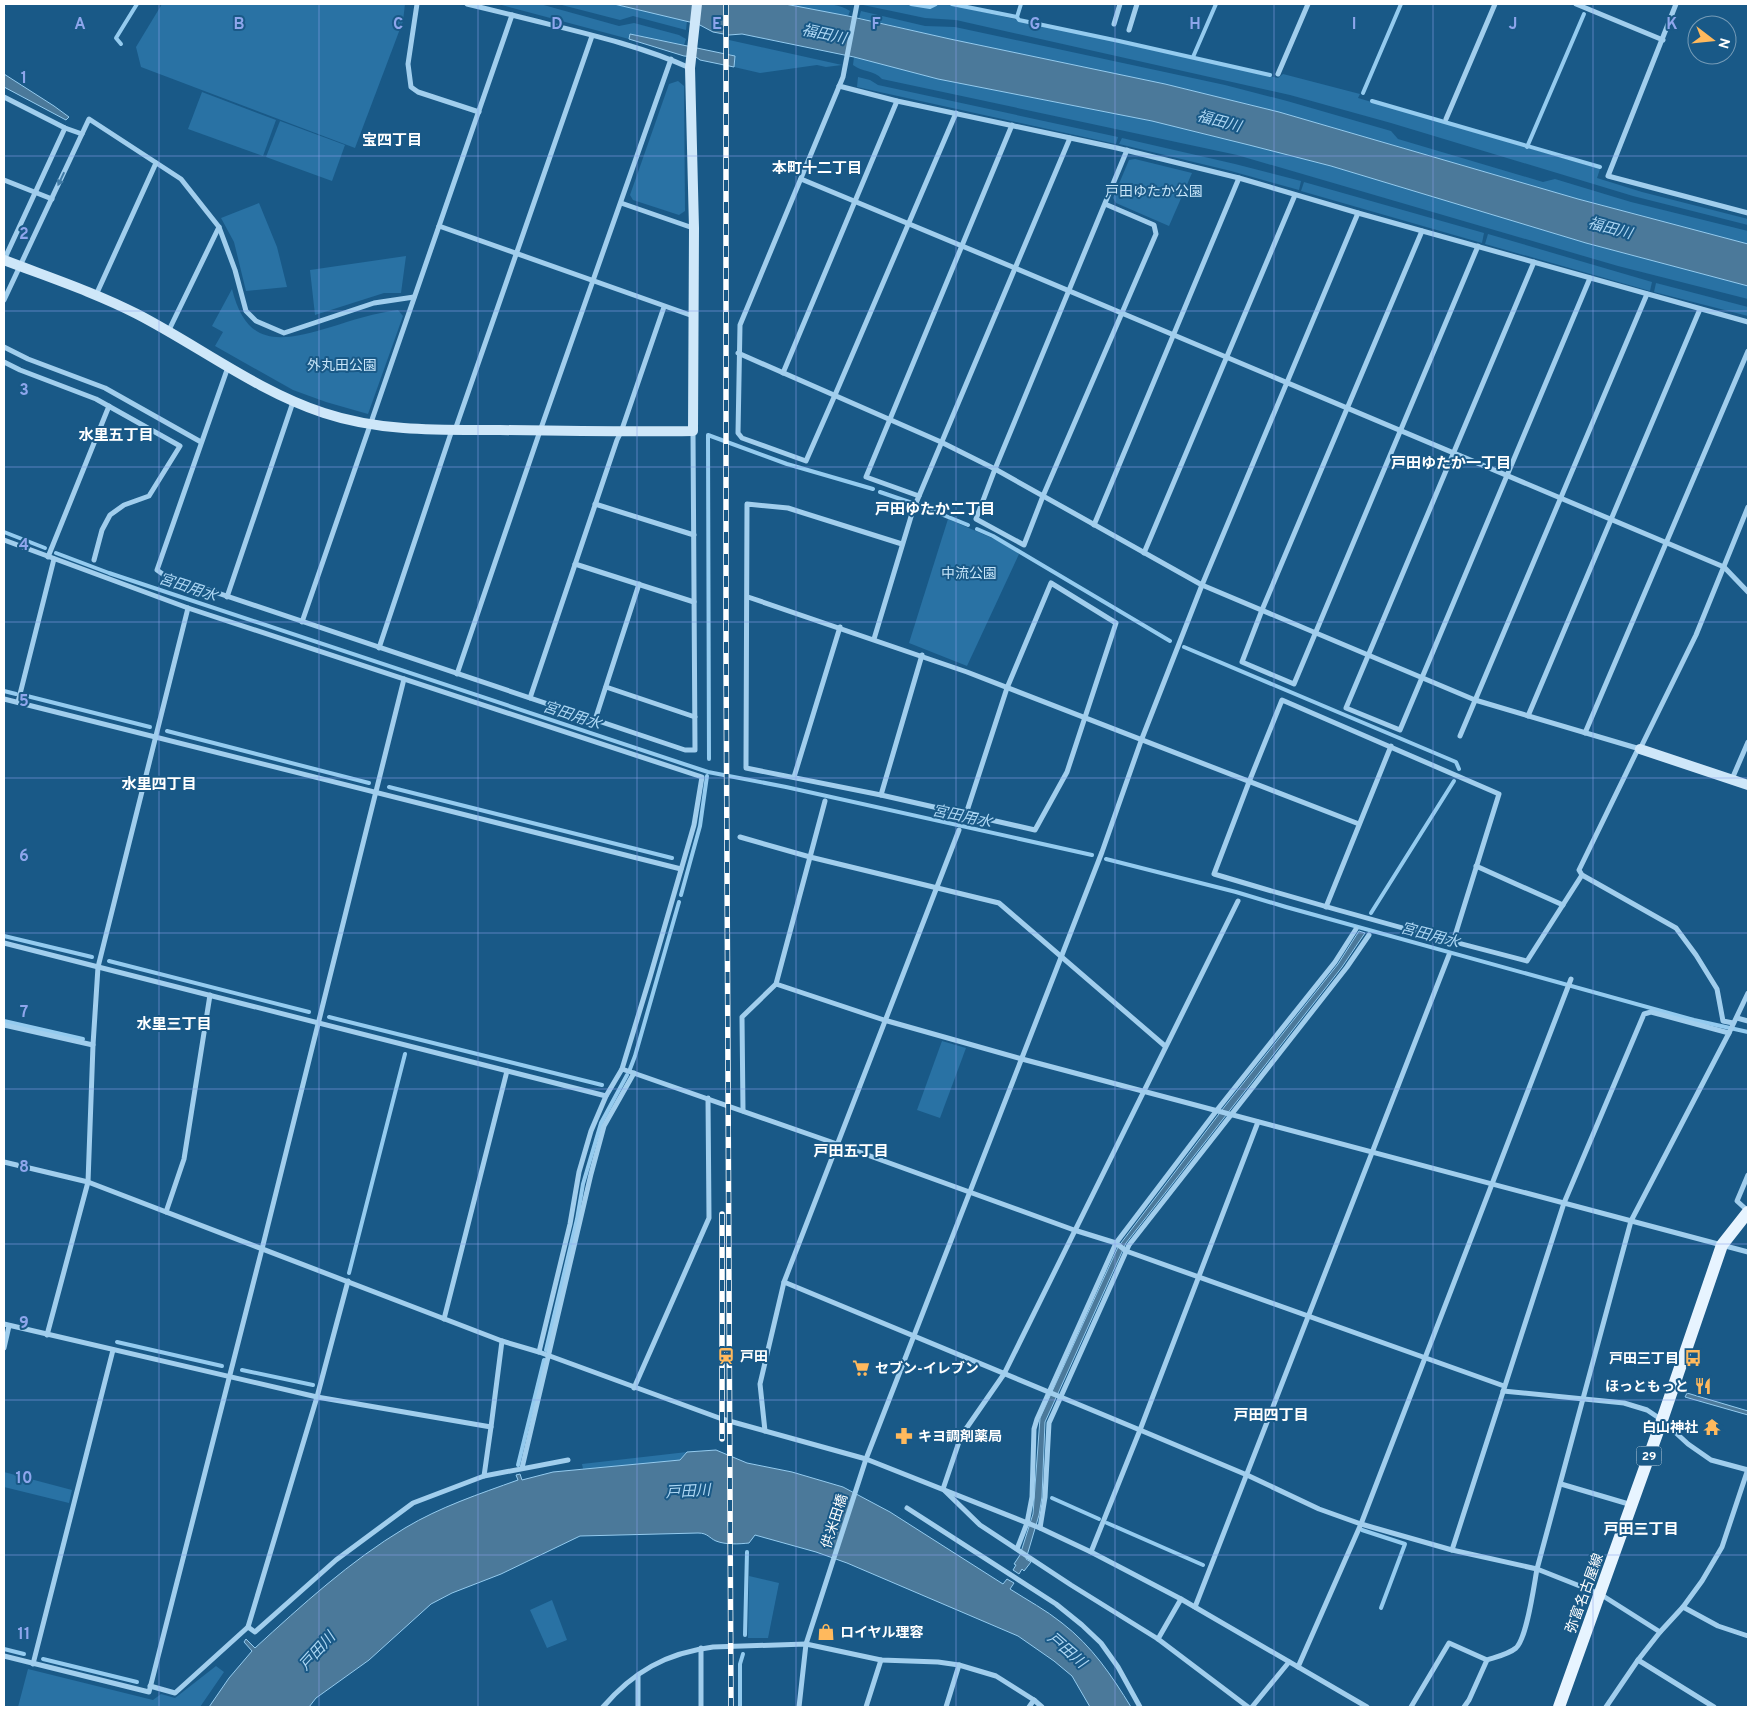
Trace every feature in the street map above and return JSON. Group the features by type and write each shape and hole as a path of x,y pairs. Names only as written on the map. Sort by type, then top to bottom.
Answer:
{"main road":[{"name":"弥富名古屋線","path":"1559,1707 1662,1420 1722,1245 1748,1211"}],"street":[{"path":"417,4 408,64 411,87 418,92 479,112"},
{"path":"467,4 690,63"},
{"path":"228,367 158,570 164,576 685,750 696,750 693,431 694,228 690,63 697,4"},
{"path":"857,4 847,64 839,86 740,325 738,433 742,438 806,461 956,114"},
{"path":"1114,24 1120,4"},
{"path":"1129,30 1137,4"},
{"path":"1278,74 1308,4"},
{"path":"1446,119 1496,4"},
{"path":"1576,4 1663,40"},
{"path":"1676,4 1608,176 1748,213"},
{"path":"302,622 512,15"},
{"path":"379,648 592,36"},
{"path":"457,674 671,59"},
{"path":"839,86 897,101 1127,150 1239,178 1748,322"},
{"path":"4,97 65,128 82,134"},
{"path":"783,372 897,101"},
{"path":"4,300 90,119 181,179 219,227 235,270 246,311 256,321 284,333 374,303 414,297"},
{"path":"918,496 866,477 1012,125"},
{"path":"65,128 4,260 96,295 137,314 293,402 326,414 370,425 410,429 622,432 693,431"},
{"path":"874,639 918,496 1070,138"},
{"path":"1105,204 1154,225 1156,234 1043,496 1024,545 976,520 995,469 1127,150"},
{"path":"96,295 156,163"},
{"path":"1094,525 1239,178"},
{"path":"801,179 1724,567 1748,592"},
{"path":"4,180 36,191 52,199"},
{"path":"1144,553 1295,195"},
{"path":"621,204 694,228"},
{"name":"供米田橋","path":"799,1707 806,1644 866,1459 1102,852 1141,741 1202,585 1358,213"},
{"path":"439,226 694,316"},
{"path":"168,332 219,227"},
{"path":"1422,231 1262,610 1242,662 1294,684 1402,431 1478,246"},
{"path":"1534,262 1346,708 1400,730 1590,278"},
{"path":"1460,736 1647,294"},
{"path":"530,698 664,307"},
{"path":"1528,716 1700,309"},
{"path":"4,347 28,359 105,388 201,442"},
{"path":"1585,733 1748,351"},
{"path":"738,353 941,442 995,469 1202,585 1475,700 1748,784"},
{"path":"4,362 96,399 180,446 149,496 124,505 110,515 102,530 94,560"},
{"path":"227,597 293,402"},
{"path":"18,702 51,558 110,406"},
{"path":"595,504 694,535"},
{"path":"902,544 788,508 747,504 746,768 881,795 1035,830 1067,772 1116,623 1051,583 1007,688 966,814"},
{"path":"1748,507 1696,635 1579,870 1582,875 1676,928 1696,955 1717,989 1723,1021 1748,1021"},
{"path":"4,540 188,608 702,777 694,825 622,1069 606,1096 591,1131 579,1172 570,1224 539,1352"},
{"path":"575,564 694,602"},
{"path":"595,720 640,584"},
{"path":"748,597 922,655 1359,824"},
{"path":"47,1335 88,1182 98,967 188,608"},
{"path":"794,777 840,627"},
{"path":"881,795 922,655"},
{"path":"4,1656 149,1692 404,680"},
{"path":"606,687 695,717"},
{"path":"4,699 681,869"},
{"path":"1453,942 1499,794 1282,700 1248,782 1214,874 1326,907 1453,942 1527,961 1582,875"},
{"path":"1732,779 1748,742"},
{"path":"1326,907 1391,746"},
{"path":"744,1111 742,1017 776,984 825,801"},
{"path":"765,1431 760,1384 784,1282 959,830"},
{"path":"740,837 999,903 1165,1046"},
{"path":"1476,866 1563,905"},
{"path":"943,1489 961,1436 1004,1374 1238,901"},
{"path":"1018,1549 1027,1523 1032,1497 1034,1429 1048,1392 1116,1243 1217,1110 1335,962 1356,930"},
{"path":"1040,1528 1045,1497 1048,1430 1126,1251 1230,1114 1347,967 1369,935"},
{"path":"4,943 606,1096"},
{"path":"1195,1607 1449,955"},
{"path":"776,984 884,1020 1022,1059 1748,1252"},
{"path":"1298,1667 1361,1524 1569,984"},
{"path":"1464,1707 1487,1660 1515,1649 1520,1643 1560,1484 1631,1221 1748,993"},
{"path":"166,1212 184,1159 210,995"},
{"path":"1452,1550 1564,1203 1644,1014 1651,1012 1729,1033"},
{"path":"4,1025 93,1045"},
{"path":"622,1069 708,1098 1074,1230 1116,1243 1126,1251 1426,1358 1504,1389 1624,1403 1647,1410 1662,1420 1688,1444 1711,1460 1748,1469 1722,1547 1702,1581 1683,1607 1638,1660 1606,1707"},
{"path":"444,1319 508,1071"},
{"path":"522,1468 604,1126 634,1073"},
{"path":"634,1388 709,1218 708,1098"},
{"path":"1091,1552 1140,1430 1258,1122"},
{"path":"4,1162 88,1182 502,1341 539,1352 722,1419 866,1459 943,1489 1040,1528 1091,1552 1181,1599 1366,1707"},
{"path":"1748,1175 1737,1202 1748,1211"},
{"path":"150,1686 175,1692 248,1627 318,1397 348,1282"},
{"path":"784,1282 1247,1475 1319,1509 1361,1524 1452,1550 1538,1569 1600,1594 1660,1632"},
{"path":"4,1348 6,1325 318,1397 491,1427"},
{"path":"484,1476 502,1341"},
{"path":"33,1664 112,1350"},
{"path":"248,1627 254,1632 336,1560 413,1503 484,1476 568,1460"},
{"path":"1560,1484 1632,1505"},
{"path":"943,1489 980,1525 1158,1640 1250,1707 1289,1662"},
{"path":"908,1508 1056,1604 1082,1625 1100,1643 1118,1667 1140,1707"},
{"path":"1158,1640 1181,1599"},
{"path":"1683,1607 1718,1626 1748,1636"},
{"path":"1412,1707 1449,1643 1487,1660"},
{"path":"603,1707 618,1690 662,1659 701,1648 806,1644 881,1660 938,1662 959,1665 996,1676 1042,1707"},
{"path":"701,1648 701,1707"},
{"path":"866,1707 881,1660"},
{"path":"1638,1660 1714,1707"},
{"path":"946,1707 959,1665"},
{"path":"638,1675 638,1707"},
{"path":"1029,1707 1034,1700"}],"green space":[{"path":"162,4 405,4 403,21 355,148 141,67 136,47"},
{"path":"498,4 540,4 619,26 634,23 679,35 686,39 684,45 631,34 629,39"},
{"path":"558,4 614,4 687,21 686,30 633,16 620,20"},
{"path":"785,4 827,4 850,11 848,16"},
{"path":"863,4 905,4 930,8 939,4 947,4 1278,78 1283,74 1360,94 1358,98 1600,169 1597,178 1642,192 1748,219 1748,225 1633,196 1391,123 1290,95 956,20 925,18"},
{"path":"861,11 925,26 955,27 1225,85 1287,101 1391,131 1398,139 1543,182 1555,179 1631,202 1748,231 1748,244 1578,199 1279,112 1165,84 859,18"},
{"path":"729,40 842,65 826,67 817,65 760,73 734,67 735,56 729,54"},
{"path":"854,57 938,79 1152,121 1331,166 1586,243 1748,286 1748,299 1618,266 1237,155 882,79 853,65"},
{"path":"858,77 870,80 878,85 1118,137 1116,144 857,87"},
{"path":"678,81 684,86 685,211 679,215 633,200 630,195 669,84"},
{"path":"202,92 276,120 263,156 188,129"},
{"path":"280,121 345,145 332,181 266,157"},
{"path":"1122,138 1301,181 1299,190 1231,171 1119,144"},
{"name":"戸田ゆたか公園","path":"1135,159 1192,173 1169,226 1116,203 1113,198 1129,160"},
{"path":"1304,182 1484,233 1482,243 1301,191"},
{"path":"259,203 277,247 287,287 246,291 234,242 221,218"},
{"path":"1488,234 1652,282 1650,291 1485,244"},
{"path":"406,256 401,293 384,293 315,315 310,270"},
{"path":"1656,283 1748,307 1748,316 1654,292"},
{"name":"外丸田公園","path":"232,289 239,309 247,323 257,332 269,336 297,336 372,315 398,310 403,316 368,414 293,390 215,346 223,332 212,326"},
{"name":"中流公園","path":"948,519 999,541 1019,554 967,666 909,643"},
{"path":"942,1041 966,1048 940,1118 917,1110"},
{"path":"687,1452 680,1460 583,1469 582,1464"},
{"path":"4,1472 72,1490 69,1503 4,1487"},
{"path":"749,1576 779,1583 768,1638 748,1638"},
{"path":"552,1600 567,1640 547,1648 530,1610"},
{"path":"216,1666 224,1672 200,1707 18,1707 28,1669 153,1700 161,1694 175,1698"}],"water":[{"name":"福田川","path":"614,4 785,4 1165,84 1279,112 1578,199 1748,244 1748,286 1586,243 1331,166 1249,145 1152,121 938,79 854,57 742,34 729,35 713,32 698,24"},
{"path":"630,34 735,56 734,67 700,60 696,57 684,56 629,39"},
{"path":"4,74 69,117 66,120 4,87"},
{"path":"1359,931 1365,933 1342,967 1126,1243 1045,1422 1042,1497 1039,1515 1026,1559 1031,1562 1019,1574 1013,1570 1016,1565 1014,1564 1020,1555 1033,1514 1040,1418 1118,1247 1225,1106 1338,964"},
{"path":"1687,1393 1748,1411 1748,1415 1685,1397"},
{"name":"戸田川","path":"716,1450 747,1463 792,1472 843,1487 890,1512 1003,1584 1007,1579 1014,1583 1010,1589 1056,1618 1083,1641 1109,1673 1131,1707 1090,1707 1072,1676 1018,1636 847,1563 755,1535 749,1543 732,1544 720,1542 698,1533 580,1536 501,1574 452,1593 431,1604 369,1660 316,1698 309,1707 209,1707 229,1678 252,1651 244,1642 246,1639 255,1648 346,1569 418,1520 460,1501 518,1480 516,1475 520,1474 522,1480 553,1472 680,1460 687,1452"}],"waterway":[{"path":"121,44 116,38 137,4"},
{"path":"911,4 930,7 936,4"},
{"path":"952,4 1270,75"},
{"path":"1017,17 1021,4"},
{"path":"1193,57 1216,4"},
{"path":"1363,93 1401,4"},
{"path":"1527,147 1584,14"},
{"path":"1372,101 1600,167"},
{"path":"709,759 708,435 787,464 873,489"},
{"path":"880,492 968,525"},
{"path":"977,529 993,536 1170,641"},
{"name":"宮田用水","path":"4,532 45,548"},
{"name":"宮田用水","path":"56,553 109,573 708,772 786,787 1092,855"},
{"path":"1184,647 1456,762 1459,769"},
{"path":"4,691 16,694"},
{"path":"27,696 150,727"},
{"path":"167,731 369,783"},
{"path":"681,895 700,826 707,776"},
{"path":"1371,913 1454,781"},
{"path":"389,787 672,858"},
{"name":"宮田用水","path":"1106,859 1236,892 1694,1020 1748,1032"},
{"path":"630,1069 679,902"},
{"path":"4,936 92,957"},
{"path":"109,961 309,1012"},
{"path":"329,1017 602,1085"},
{"path":"4,1021 83,1039"},
{"path":"349,1273 405,1054"},
{"path":"546,1350 577,1219 583,1184 601,1123 627,1075"},
{"path":"117,1342 222,1366"},
{"path":"518,1465 544,1360"},
{"path":"242,1370 313,1385"},
{"path":"1052,1498 1099,1519"},
{"path":"1107,1523 1203,1565"},
{"path":"1362,1530 1405,1544 1381,1608"},
{"path":"745,1635 747,1552"},
{"path":"4,1649 24,1654"},
{"path":"740,1707 740,1664 743,1654"},
{"path":"43,1659 137,1682"}],"railway":[{"path":"726,4 726,653 731,1707"},
{"path":"722,1214 722,1439"}],"place":[{"name":"戸田","path":"726,1356"},
{"name":"戸田三丁目","path":"1693,1358"},
{"name":"セブン-イレブン","path":"861,1368"},
{"name":"ほっともっと","path":"1703,1386"},
{"name":"白山神社","path":"1712,1427"},
{"name":"キヨ調剤薬局","path":"904,1436"},
{"name":"ロイヤル理容","path":"826,1632"}],"district":[{"name":"宝四丁目","path":"392,140"},
{"name":"本町十二丁目","path":"817,168"},
{"name":"水里五丁目","path":"116,435"},
{"name":"戸田ゆたか一丁目","path":"1451,463"},
{"name":"戸田ゆたか二丁目","path":"935,509"},
{"name":"水里四丁目","path":"159,784"},
{"name":"水里三丁目","path":"174,1024"},
{"name":"戸田五丁目","path":"851,1151"},
{"name":"戸田四丁目","path":"1271,1415"},
{"name":"戸田三丁目","path":"1641,1529"}]}
